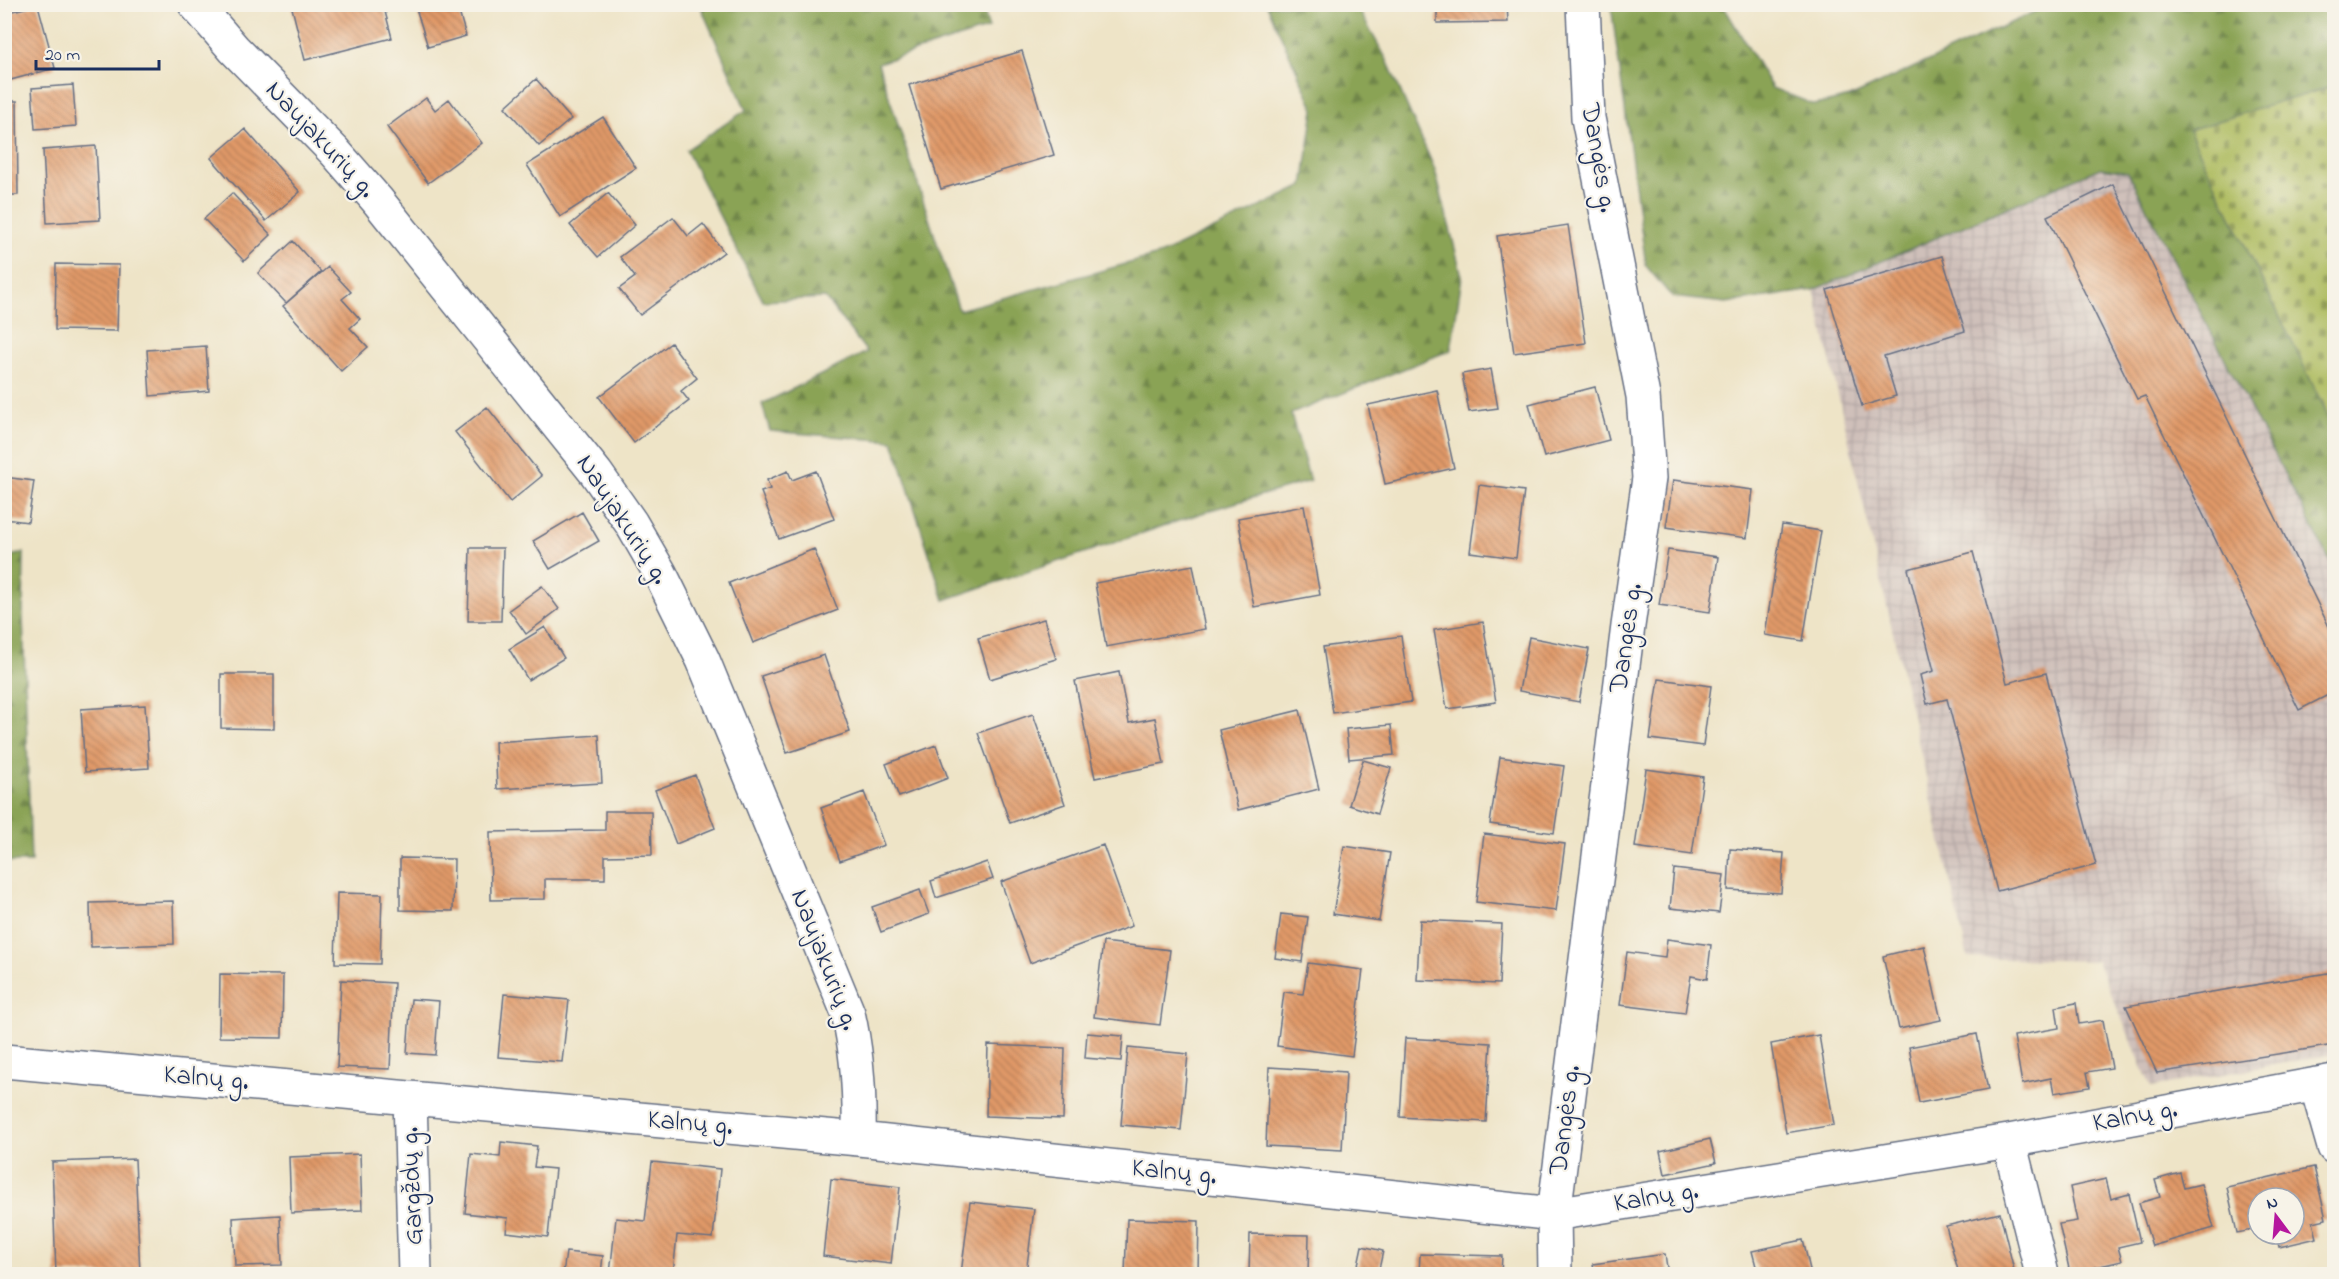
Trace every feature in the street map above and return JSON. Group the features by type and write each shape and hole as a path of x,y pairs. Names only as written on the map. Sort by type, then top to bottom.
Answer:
{"street":[{"name":"Naujakurių g.","path":"195,4 234,49 335,152 376,200 596,473 660,573 702,660 848,1013 856,1049 860,1093 859,1139"},
{"name":"Dangės g.","path":"1555,1275 1554,1214 1628,626 1649,478 1643,396 1588,118 1583,4"},
{"name":"Kalnų g.","path":"4,1061 859,1139 1554,1214 2009,1141 2325,1082"},
{"path":"2325,1082 2334,1147"},
{"name":"Gargždų g.","path":"410,1098 416,1275"},
{"path":"2009,1141 2042,1275"}],"shaded area":[{"path":"2100,168 2128,172 2334,569 2334,1054 2151,1087 2097,961 1968,958 1814,290"}],"green space":[{"path":"700,5 982,5 989,28 878,63 959,310 1162,254 1303,186 1314,109 1267,5 1356,5 1387,60 1435,170 1462,276 1451,350 1291,414 1310,481 1214,509 944,600 893,441 770,431 762,404 867,352 825,298 763,301 686,150 746,110"},
{"path":"1611,5 1723,5 1772,88 1815,105 1850,97 2049,5 2334,5 2334,86 2189,130 2334,428 2334,569 2128,172 2100,168 1814,290 1726,303 1672,297 1646,266"},
{"path":"2334,86 2334,428 2189,130"},
{"path":"24,553 23,616 31,862 5,862 5,557"}],"building":[{"path":"291,4 383,4 392,38 305,60"},
{"path":"1437,4 1507,4 1508,22 1437,23"},
{"path":"38,5 55,68 7,81 4,72 4,13"},
{"path":"415,5 457,5 466,36 428,47"},
{"path":"1022,51 1054,155 941,189 909,85"},
{"path":"536,79 571,119 539,146 505,107"},
{"path":"73,85 76,126 35,129 32,88"},
{"path":"426,98 435,110 449,99 482,143 428,183 387,127"},
{"path":"4,101 17,101 18,195 4,195"},
{"path":"603,117 636,168 560,217 527,165"},
{"path":"245,129 300,192 266,221 211,158"},
{"path":"96,146 100,220 47,223 43,150"},
{"path":"2113,184 2334,637 2334,692 2299,710 2145,396 2137,399 2047,216"},
{"path":"232,193 271,235 244,261 204,219"},
{"path":"608,193 635,225 598,257 570,225"},
{"path":"673,217 688,236 703,224 724,252 640,315 619,289 635,277 620,257"},
{"path":"1568,225 1586,343 1514,353 1497,236"},
{"path":"293,241 321,272 286,303 258,273"},
{"path":"1942,256 1965,331 1884,356 1896,396 1862,406 1827,290"},
{"path":"56,264 119,265 117,331 55,330"},
{"path":"328,267 351,292 342,299 360,319 350,328 368,347 341,371 283,306"},
{"path":"671,343 697,378 681,391 689,401 634,443 599,397"},
{"path":"206,346 209,391 150,396 147,350"},
{"path":"1491,369 1498,408 1469,412 1462,374"},
{"path":"1595,387 1609,440 1544,457 1529,404"},
{"path":"1437,390 1454,468 1385,484 1368,405"},
{"path":"487,407 542,476 510,502 455,432"},
{"path":"788,471 792,480 816,471 834,519 779,539 761,492 770,489 767,480"},
{"path":"4,477 34,481 28,522 4,519"},
{"path":"1673,480 1753,490 1747,538 1666,527"},
{"path":"1479,485 1524,491 1516,558 1470,552"},
{"path":"1304,506 1320,595 1254,607 1238,518"},
{"path":"582,512 599,541 550,569 533,541"},
{"path":"1782,525 1821,531 1803,641 1765,635"},
{"path":"470,548 503,548 501,621 468,621"},
{"path":"814,549 838,610 753,643 729,583"},
{"path":"1668,550 1718,557 1710,612 1659,605"},
{"path":"1973,552 2007,683 2046,673 2096,865 1997,891 1947,699 1927,704 1920,675 1934,671 1908,569"},
{"path":"1193,565 1205,629 1106,647 1095,583"},
{"path":"542,586 559,609 526,634 509,610"},
{"path":"1044,619 1056,659 990,679 978,638"},
{"path":"1483,622 1496,702 1447,709 1434,630"},
{"path":"545,627 564,658 528,680 509,649"},
{"path":"1401,636 1411,702 1333,713 1323,647"},
{"path":"1529,637 1589,649 1579,702 1519,691"},
{"path":"824,655 850,732 787,753 761,676"},
{"path":"1119,672 1129,723 1155,718 1164,764 1095,778 1075,681"},
{"path":"221,674 274,674 274,729 221,728"},
{"path":"1659,679 1711,686 1703,746 1650,739"},
{"path":"145,705 149,768 85,772 81,709"},
{"path":"1300,710 1319,789 1238,810 1219,730"},
{"path":"1033,714 1065,804 1010,823 978,733"},
{"path":"1391,725 1394,755 1349,759 1346,729"},
{"path":"599,735 602,783 497,789 495,742"},
{"path":"936,745 948,778 899,797 886,764"},
{"path":"1500,757 1564,766 1554,833 1490,824"},
{"path":"1363,760 1391,768 1377,814 1349,805"},
{"path":"1646,769 1703,777 1692,855 1635,847"},
{"path":"695,775 715,828 676,844 655,790"},
{"path":"864,792 884,845 840,861 821,808"},
{"path":"605,811 651,811 652,855 605,856 605,879 545,879 545,899 491,900 490,832 605,830"},
{"path":"1484,834 1565,844 1556,911 1476,902"},
{"path":"1103,845 1132,926 1030,963 1001,882"},
{"path":"1344,846 1390,853 1379,921 1333,914"},
{"path":"1730,849 1784,853 1781,893 1728,890"},
{"path":"400,858 454,859 453,911 400,910"},
{"path":"987,862 993,879 936,898 931,881"},
{"path":"1674,869 1724,875 1719,913 1670,908"},
{"path":"920,890 929,914 881,932 872,907"},
{"path":"337,893 382,894 380,964 335,963"},
{"path":"173,901 174,944 91,947 90,903"},
{"path":"1281,914 1308,917 1302,962 1275,958"},
{"path":"1420,920 1502,924 1499,984 1417,980"},
{"path":"1667,939 1711,945 1707,979 1691,976 1685,1013 1620,1005 1627,952 1665,957"},
{"path":"1103,942 1170,950 1160,1025 1094,1017"},
{"path":"1924,946 1941,1020 1899,1029 1883,956"},
{"path":"1308,963 1363,970 1352,1056 1277,1046 1284,992 1303,994"},
{"path":"2334,972 2334,1045 2157,1073 2126,1006"},
{"path":"220,974 283,975 282,1038 219,1037"},
{"path":"341,980 394,983 390,1069 337,1067"},
{"path":"504,994 569,1000 562,1062 498,1057"},
{"path":"411,999 439,1001 435,1055 407,1053"},
{"path":"2076,1003 2079,1024 2103,1020 2112,1068 2087,1072 2090,1087 2054,1093 2051,1078 2022,1084 2014,1036 2059,1028 2056,1007"},
{"path":"1087,1033 1123,1036 1121,1061 1085,1058"},
{"path":"1977,1034 1988,1090 1919,1103 1909,1047"},
{"path":"1819,1035 1834,1125 1786,1133 1771,1044"},
{"path":"1405,1038 1491,1043 1486,1122 1400,1117"},
{"path":"988,1045 1065,1048 1063,1119 986,1116"},
{"path":"1128,1048 1188,1054 1181,1130 1121,1125"},
{"path":"1269,1067 1346,1072 1342,1150 1266,1146"},
{"path":"1710,1139 1716,1163 1665,1174 1660,1151"},
{"path":"501,1142 537,1146 534,1167 555,1169 548,1237 506,1232 508,1218 465,1213 471,1154 500,1157"},
{"path":"360,1154 362,1210 291,1213 289,1157"},
{"path":"135,1159 140,1274 56,1274 52,1162"},
{"path":"652,1162 720,1169 713,1238 677,1235 673,1274 610,1274 616,1218 645,1221"},
{"path":"2314,1167 2326,1219 2313,1222 2317,1238 2306,1241 2306,1186 2246,1186 2246,1231 2237,1233 2227,1187"},
{"path":"2180,1173 2184,1188 2201,1184 2214,1228 2152,1246 2139,1203 2160,1197 2155,1180"},
{"path":"831,1179 900,1187 891,1264 823,1256"},
{"path":"2106,1179 2111,1199 2129,1194 2140,1242 2118,1247 2122,1261 2070,1273 2059,1224 2077,1221 2070,1187"},
{"path":"970,1202 1034,1209 1026,1274 961,1274"},
{"path":"2000,1213 2015,1274 1959,1274 1946,1226"},
{"path":"280,1215 282,1265 235,1266 233,1218"},
{"path":"1127,1219 1199,1221 1198,1274 1125,1274"},
{"path":"1250,1234 1309,1235 1308,1274 1249,1274"},
{"path":"1803,1240 1811,1274 1758,1274 1752,1251"},
{"path":"1362,1246 1383,1251 1378,1274 1356,1274"},
{"path":"566,1252 603,1256 601,1274 563,1274"},
{"path":"1420,1254 1502,1256 1501,1274 1419,1274"},
{"path":"1665,1254 1668,1274 1595,1274 1593,1264"}]}
